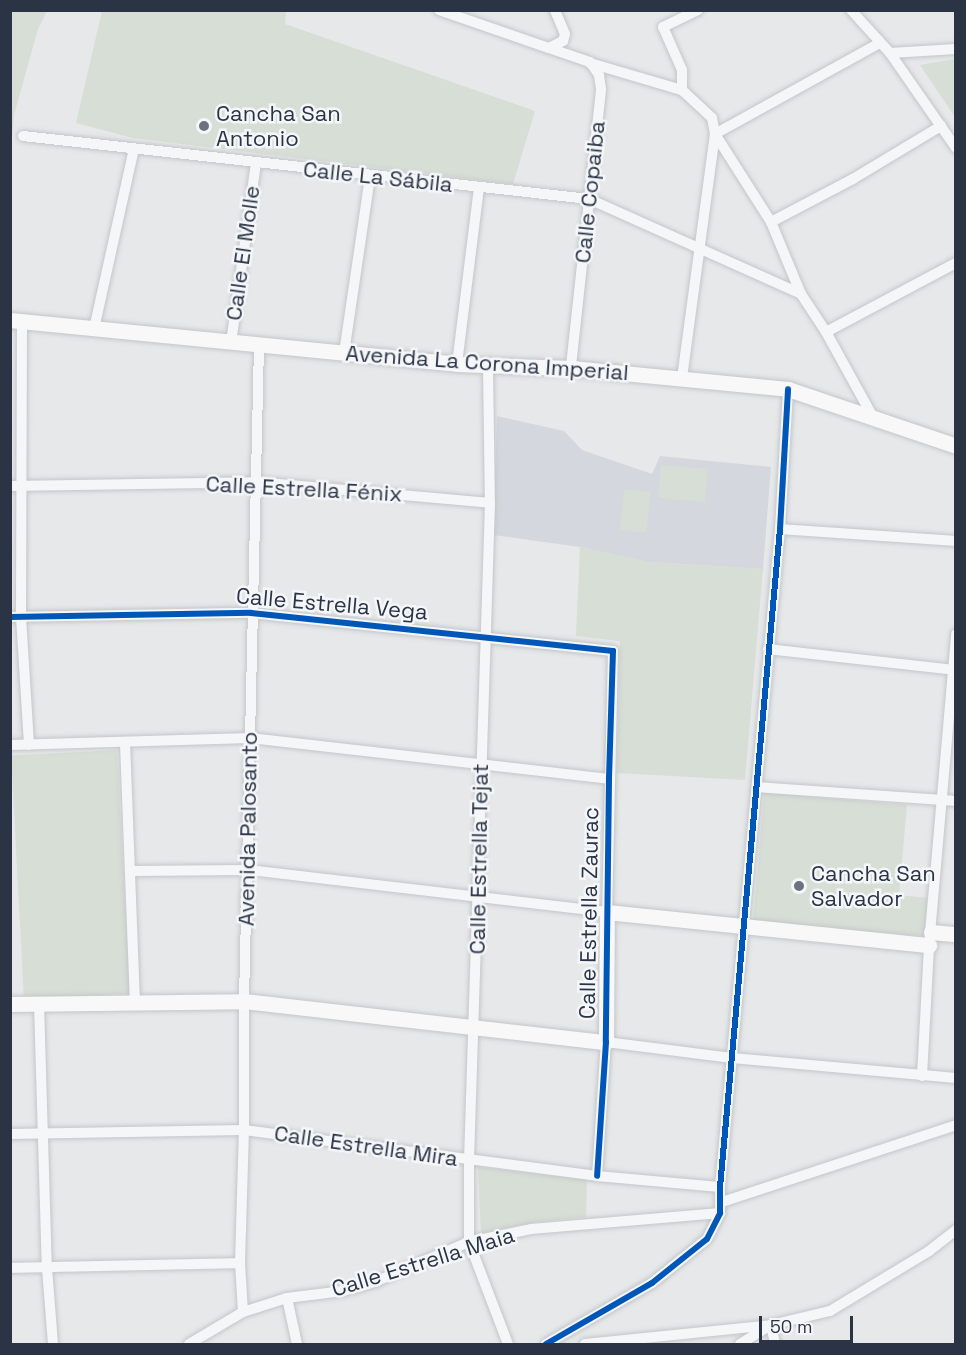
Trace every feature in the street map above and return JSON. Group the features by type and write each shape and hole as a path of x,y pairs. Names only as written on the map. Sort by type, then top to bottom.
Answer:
{"street":[{"path":"439,10 590,62 682,90 712,118 715,134 682,378"},
{"path":"549,48 563,41 565,34 555,10"},
{"path":"682,90 682,70 663,27 698,10"},
{"path":"851,10 890,53 956,148"},
{"path":"715,134 880,43"},
{"path":"890,53 956,49"},
{"name":"Calle Copaiba","path":"571,368 601,90 599,75 590,62"},
{"path":"771,222 853,179 941,126"},
{"path":"715,134 771,222 801,294 826,332 873,417"},
{"name":"Calle La Sábila","path":"23,136 589,199 801,294"},
{"path":"94,329 135,148"},
{"name":"Calle El Molle","path":"231,343 256,163"},
{"path":"344,353 370,176"},
{"path":"457,364 479,188"},
{"path":"826,332 956,263"},
{"path":"16,321 23,486 16,617 29,745"},
{"name":"Avenida La Corona Imperial","path":"16,321 488,367 571,368 788,389 956,446"},
{"name":"Avenida Palosanto","path":"243,1312 240,1263 244,1130 244,1001 251,613 259,345"},
{"name":"Calle Estrella Tejat","path":"488,367 490,503 484,636 475,1029 469,1160 469,1242 508,1344"},
{"path":"546,1344 652,1283 707,1239 721,1207 720,1186 746,927 780,529 788,389"},
{"name":"Calle Estrella Fénix","path":"10,486 256,482 490,503"},
{"path":"780,529 956,541"},
{"name":"Calle Estrella Vega","path":"16,617 251,613 613,651"},
{"path":"922,1076 930,938 956,634"},
{"path":"768,649 954,670"},
{"name":"Calle Estrella Zaurac","path":"597,1176 606,1042 613,651"},
{"path":"10,745 250,738 609,779"},
{"path":"125,743 135,1003"},
{"path":"757,787 956,801"},
{"path":"130,871 248,870 746,927 930,938 956,934"},
{"path":"10,1004 244,1001 732,1058 956,1078"},
{"path":"39,1004 45,1133 47,1268 53,1344"},
{"name":"Calle Estrella Maia","path":"189,1344 243,1312 287,1298 343,1291 377,1281 469,1242 531,1229 596,1224 721,1207 955,1129"},
{"name":"Calle Estrella Mira","path":"10,1134 244,1130 597,1176 720,1186"},
{"path":"585,1344 771,1324 830,1311 929,1251 956,1230"},
{"path":"10,1268 240,1263"},
{"path":"287,1298 297,1344"},
{"path":"740,1344 771,1324"},
{"path":"771,1324 775,1344"}],"shaded area":[{"path":"11,10 47,11 38,29 14,115 11,151"},
{"path":"102,11 286,11 285,24 535,111 513,184 133,138 76,123"},
{"path":"956,59 955,117 920,65"},
{"path":"497,416 564,431 582,450 652,474 660,456 771,467 763,569 648,562 580,547 493,535"},
{"path":"661,465 708,469 705,502 658,498"},
{"path":"624,489 651,492 647,533 620,530"},
{"path":"580,547 648,562 763,569 745,780 617,773 620,641 576,636"},
{"path":"117,750 130,994 24,999 11,756"},
{"path":"764,793 907,805 899,895 927,898 924,936 753,922"},
{"path":"478,1167 587,1180 586,1217 536,1222 481,1233"}],"cycle path":[{"path":"546,1344 652,1283 707,1239 720,1213 720,1187 780,529 788,389"},
{"path":"10,617 251,613 613,651 606,1042 597,1176"}],"place":[{"name":"Cancha San Antonio","path":"204,126"},
{"name":"Cancha San Salvador","path":"799,886"}]}
